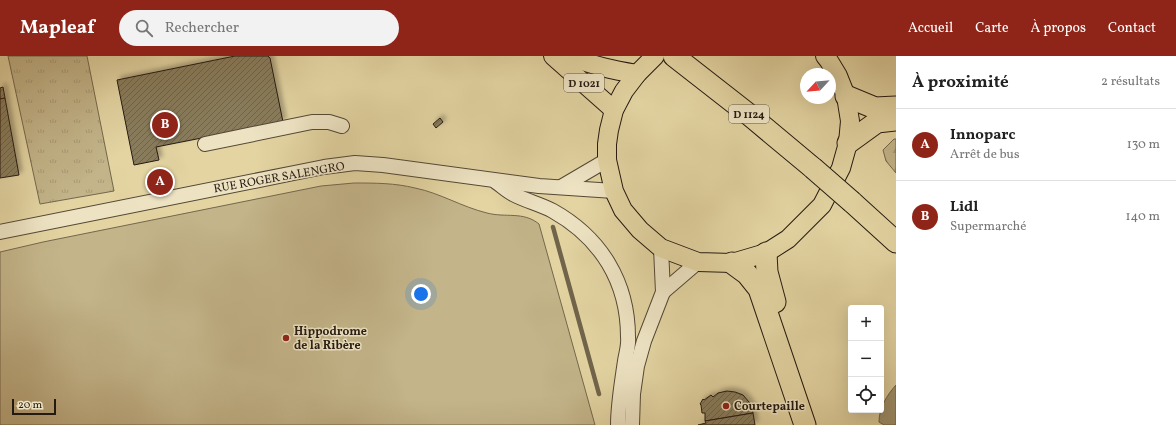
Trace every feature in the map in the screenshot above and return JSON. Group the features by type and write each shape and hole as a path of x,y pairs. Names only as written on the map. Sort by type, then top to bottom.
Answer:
{"highway":[{"name":"D 1124","path":"678,59 747,113 813,168 896,242"},
{"path":"846,96 875,108 896,107"},
{"path":"848,143 877,122 896,120"},
{"path":"766,253 767,272 774,298 820,425"},
{"path":"732,263 747,274 759,289 805,425"}],"main road":[{"name":"D 1021","path":"553,56 614,110"},
{"name":"D 1021","path":"571,56 602,68 637,74"},
{"path":"656,56 637,74 624,91 614,110 607,144 607,160 614,191 623,210 640,230 661,248 698,262 732,263 766,253 788,239 822,205 841,168 848,143 850,121 846,96 838,76 828,58"}],"street":[{"path":"205,144 312,122 329,122 342,126"},
{"path":"561,187 607,160"},
{"name":"RUE ROGER SALENGRO","path":"0,232 294,173 355,163 383,165 539,186 614,191"},
{"path":"494,180 513,194 552,210 576,225 602,253 611,268 620,286 624,301 628,320 629,339 620,390 618,425"},
{"path":"632,425 633,394 637,366 644,341 663,292 661,248"},
{"path":"663,292 698,262"}],"green space":[{"path":"8,56 87,56 114,191 40,204"},
{"path":"894,139 896,139 896,173 886,161 883,150"},
{"name":"Hippodrome de la Ribère","path":"354,183 377,183 407,186 433,193 487,213 521,216 533,220 539,224 595,425 0,425 0,252 321,186"}],"shaded area":[{"path":"896,385 896,425 884,425 879,422 879,417 880,413 884,413 884,403"}],"building":[{"path":"235,56 268,56 270,58 283,122 156,147 159,160 134,165 117,80"},
{"path":"3,87 5,98 0,99 0,88"},
{"path":"5,98 19,175 0,178 0,99"},
{"path":"440,118 443,122 436,128 433,124"},
{"name":"Courtepaille","path":"727,391 743,395 752,407 753,413 705,421 705,413 702,413 700,404 703,399 704,400 711,395 713,397 718,393"},
{"path":"753,413 755,425 698,425 706,423 705,421"}],"waterway":[{"path":"553,227 599,394"}],"place":[{"name":"Lidl","path":"165,125"},
{"name":"Innoparc","path":"160,182"},
{"name":"Hippodrome de la Ribère","path":"286,338"},
{"name":"Courtepaille","path":"726,406"}]}
